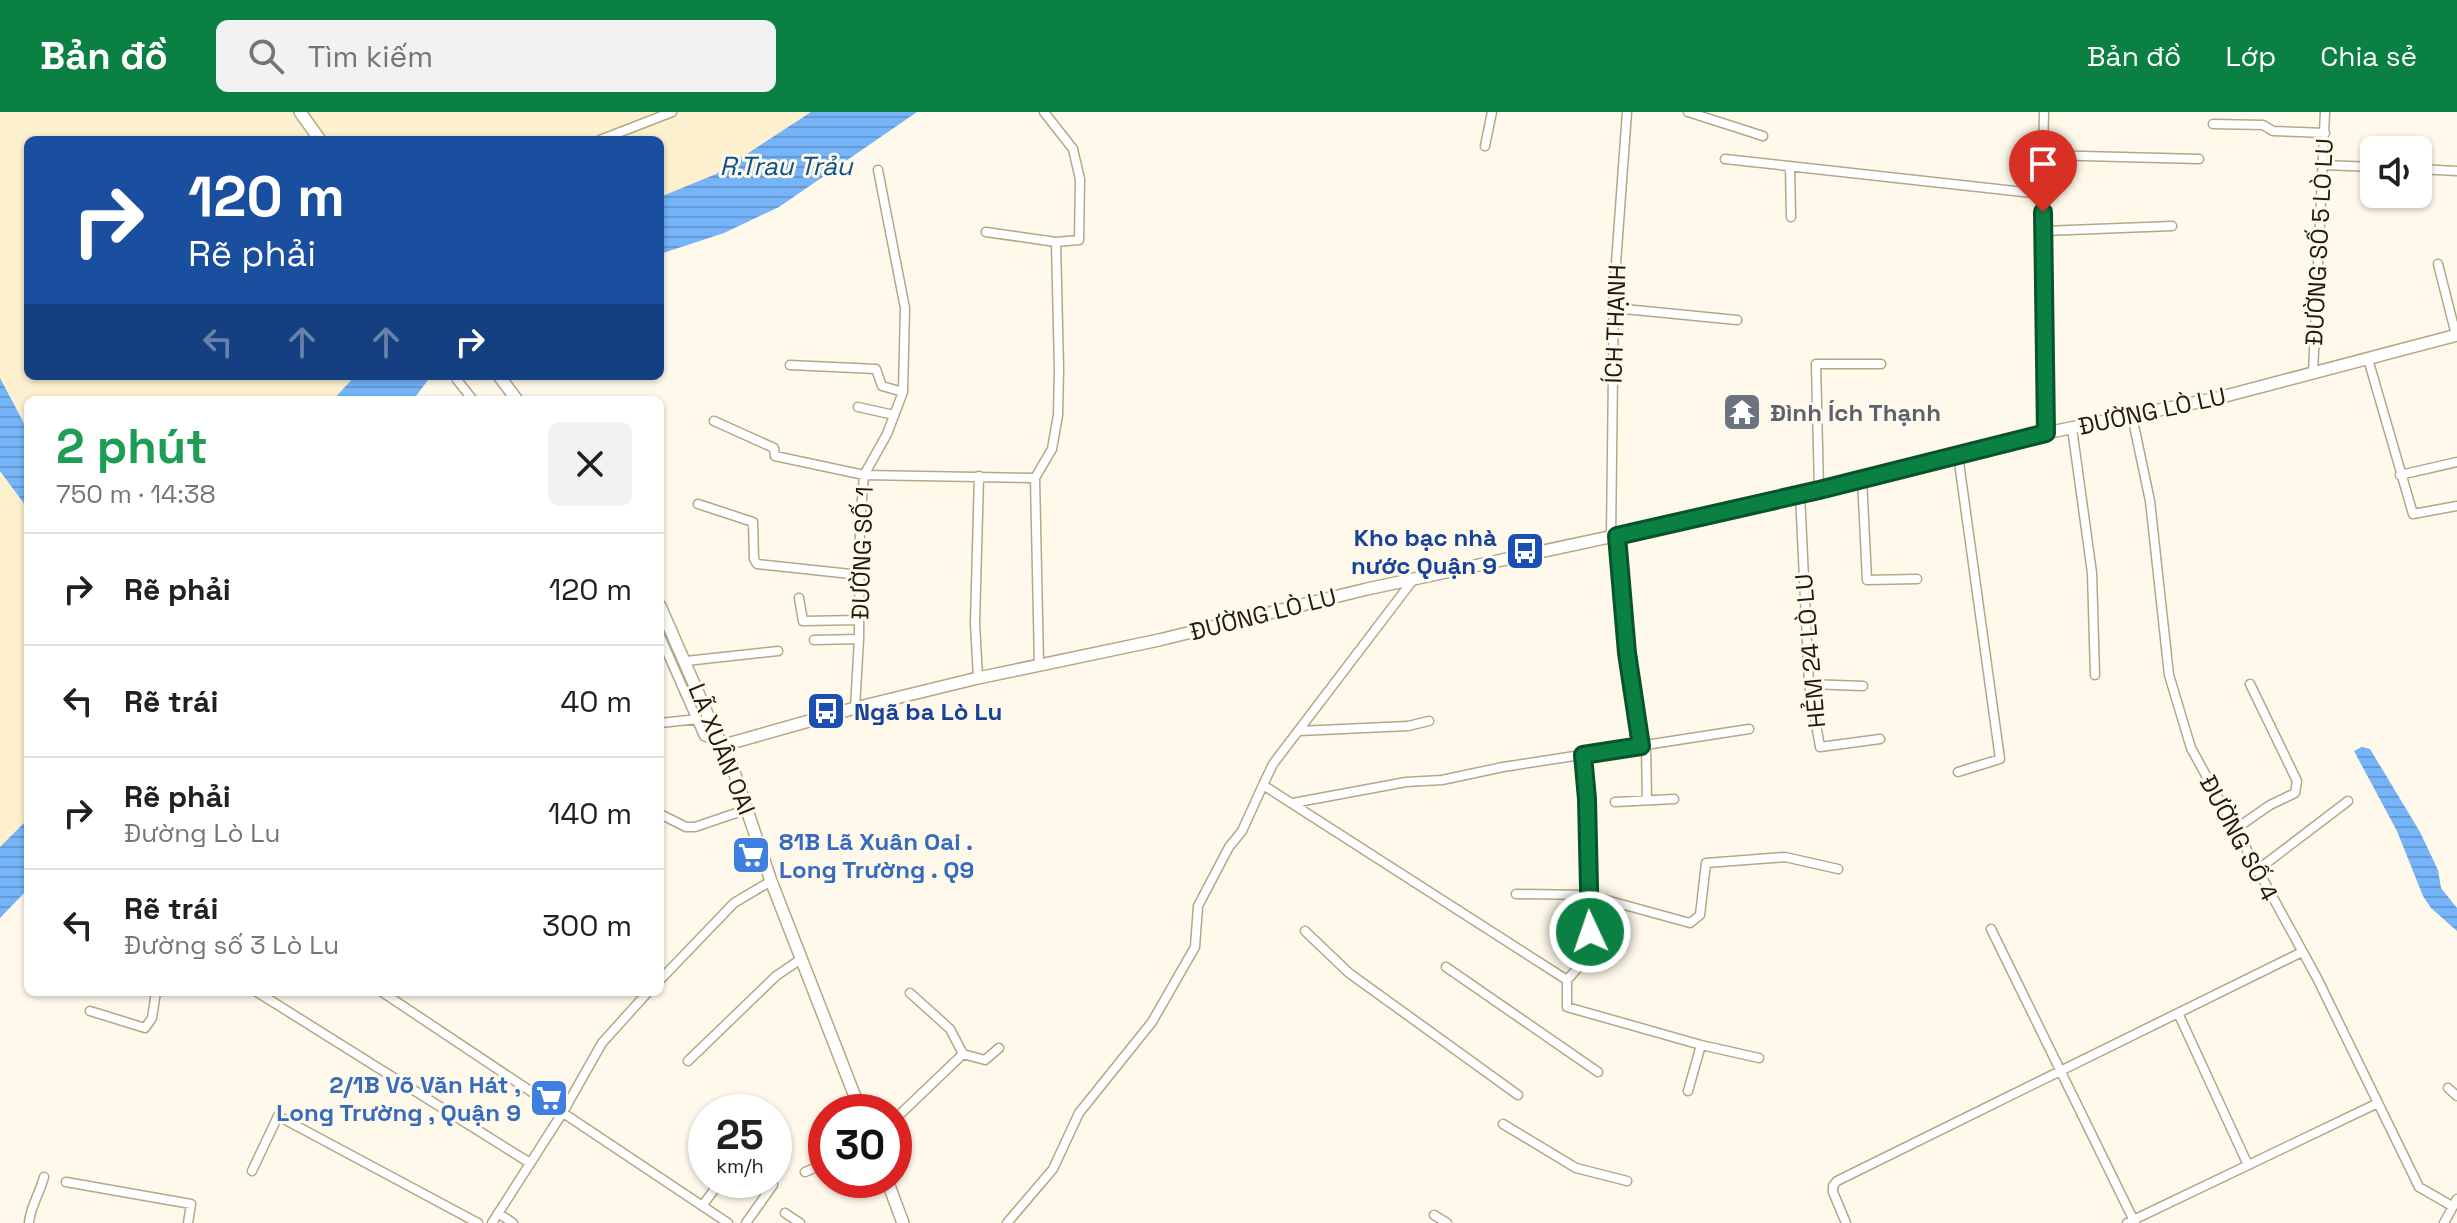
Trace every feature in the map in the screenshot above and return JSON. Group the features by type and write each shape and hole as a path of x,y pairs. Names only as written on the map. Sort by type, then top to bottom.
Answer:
{"street":[{"path":"300,112 317,136"},
{"path":"610,136 672,112"},
{"path":"986,232 1056,242 1079,240 1080,179 1073,149 1044,112"},
{"path":"1485,146 1492,112"},
{"name":"ÍCH THẠNH","path":"1627,112 1614,308 1614,536 1627,653 1644,746 1647,800"},
{"path":"2044,112 2042,194 2046,433"},
{"name":"ĐƯỜNG SỐ 5 LÒ LU","path":"2313,373 2325,112"},
{"path":"1694,113 1763,136"},
{"path":"2213,124 2253,124 2273,131 2325,133"},
{"path":"2044,155 2199,159"},
{"path":"1725,159 2042,194"},
{"path":"2324,165 2360,166"},
{"path":"1790,166 1791,217"},
{"name":"ĐƯỜNG SỐ 1","path":"855,708 864,475 903,392 905,308 878,170"},
{"path":"2432,170 2457,171"},
{"path":"2044,231 2172,226"},
{"path":"1039,665 1035,478 1052,449 1058,415 1056,242"},
{"path":"2438,264 2457,335"},
{"path":"1614,308 1737,320"},
{"name":"ĐƯỜNG LÒ LU","path":"724,745 978,678 1159,640 1413,579 1819,490 2046,433 2218,398 2457,335"},
{"path":"2368,359 2413,514 2457,506"},
{"path":"1819,490 1816,364 1881,364"},
{"path":"790,365 876,369 882,386 903,392"},
{"path":"457,380 470,396"},
{"path":"858,407 894,415"},
{"name":"ĐƯỜNG SỐ 4","path":"2132,416 2150,501 2169,675 2191,748 2302,952 2419,1187 2455,1203"},
{"path":"714,421 774,448 775,456 864,475 1035,478"},
{"path":"2072,428 2092,573 2095,675"},
{"path":"1958,455 2000,759 1958,772"},
{"path":"2400,475 2457,462"},
{"path":"978,678 975,623 979,476"},
{"path":"1862,478 1867,580 1917,579"},
{"name":"HẺM 24 LÒ LU","path":"1800,494 1809,684 1820,747 1880,739"},
{"path":"698,504 753,522 754,559 757,564 860,575"},
{"path":"1007,1223 1053,1169 1079,1113 1152,1022 1195,947 1198,906 1229,847 1242,831 1273,764 1413,579"},
{"path":"799,598 803,621 859,620"},
{"name":"LÃ XUÂN OAI","path":"664,613 716,734 724,745 771,881 854,1094"},
{"path":"814,640 859,639"},
{"path":"664,645 704,736 724,745"},
{"path":"686,661 778,651"},
{"path":"1809,684 1863,686"},
{"path":"2234,830 2270,805 2295,793 2297,781 2250,684"},
{"path":"664,723 698,719"},
{"path":"1299,731 1408,726 1429,721"},
{"path":"1292,803 1406,782 1442,780 1503,767 1749,729"},
{"path":"1583,755 1590,932 1585,960 1567,980 1567,1007 1759,1058"},
{"path":"1263,785 1567,980"},
{"path":"1615,802 1674,799"},
{"path":"2256,871 2348,801"},
{"path":"664,816 686,827 695,827 748,809"},
{"path":"1516,894 1588,895 1690,923 1700,915 1706,863 1785,857 1838,869"},
{"path":"664,976 734,903 771,881"},
{"path":"1991,929 2132,1222 2378,1103"},
{"path":"1305,931 1349,973 1518,1095"},
{"path":"1846,1223 1833,1192 1837,1181 2302,952"},
{"path":"688,1061 776,976 801,959"},
{"path":"1446,967 1598,1072"},
{"path":"910,993 950,1029 963,1054 985,1060 999,1048"},
{"path":"90,1011 145,1028 152,1018 155,996"},
{"path":"263,996 530,1163"},
{"path":"388,996 728,1223"},
{"path":"492,1223 563,1112 602,1043 644,996"},
{"path":"2178,1013 2248,1165"},
{"path":"1688,1091 1701,1045"},
{"path":"912,1103 963,1054"},
{"path":"2448,1088 2457,1096"},
{"path":"252,1171 278,1116 478,1223"},
{"path":"1503,1124 1576,1168 1627,1181"},
{"path":"29,1223 31,1209 44,1177"},
{"path":"66,1182 191,1204 188,1223"},
{"path":"703,1205 708,1198"},
{"path":"746,1223 764,1198"},
{"path":"894,1198 903,1223"},
{"path":"2444,1223 2455,1203"},
{"path":"498,1213 513,1223"},
{"path":"785,1213 800,1223"},
{"path":"1434,1215 1447,1223"}],"shaded area":[{"path":"0,112 811,112 716,174 664,195 664,136 24,136 24,380 351,380 337,396 24,396 24,823 0,847"}],"water":[{"name":"R.Trau Trảu","path":"811,112 917,112 779,207 724,233 664,253 664,195 716,174"},
{"path":"0,378 24,423 24,504 0,471"},
{"path":"351,380 428,380 416,396 337,396"},
{"path":"2362,747 2370,749 2420,832 2438,870 2441,888 2457,908 2457,931 2431,908 2423,896 2397,831 2354,751"},
{"path":"24,823 24,893 0,918 0,847"}],"place":[{"name":"Đình Ích Thạnh","path":"1742,412"},
{"name":"Kho bạc nhà nước Quận 9","path":"1525,551"},
{"name":"Ngã ba Lò Lu","path":"826,711"},
{"name":"81B Lã Xuân Oai . Long Trường . Q9","path":"751,855"},
{"name":"2/1B Võ Văn Hát , Long Trường , Quận 9","path":"549,1098"}],"route":[{"path":"1590,932 1583,755 1641,746 1627,653 1617,536 1819,490 2046,433 2043,212"}]}
